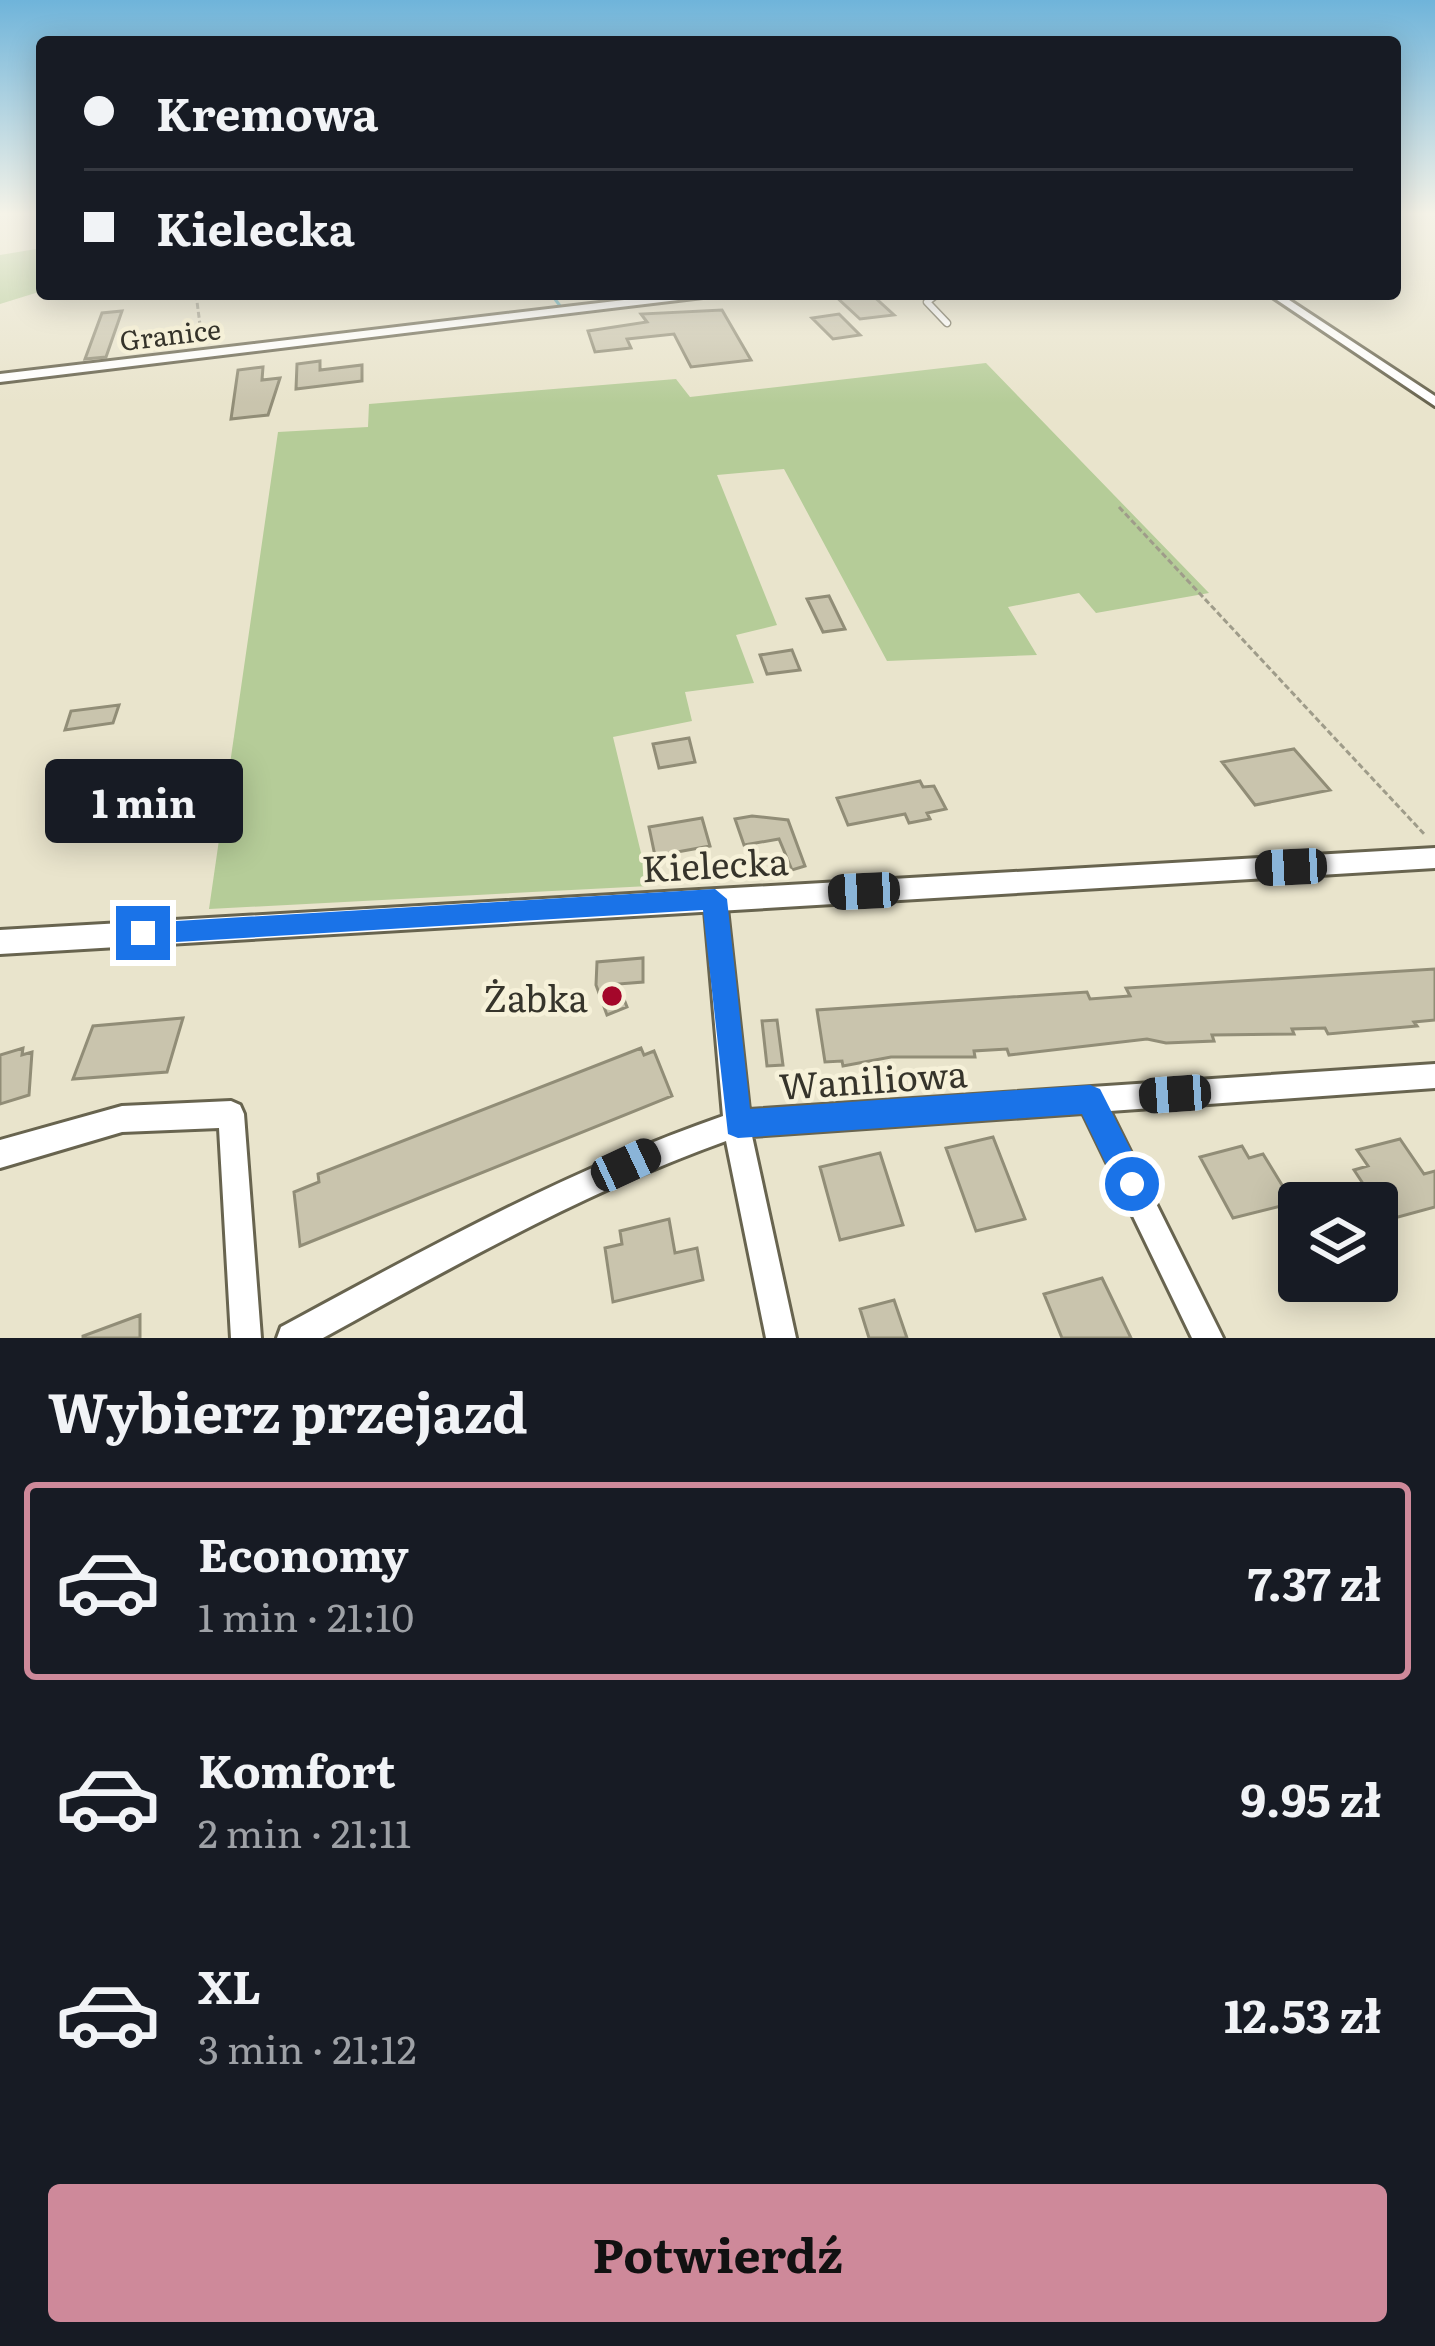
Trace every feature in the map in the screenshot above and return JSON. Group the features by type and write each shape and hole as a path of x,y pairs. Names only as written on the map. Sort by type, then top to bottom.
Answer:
{"street":[{"name":"Granice","path":"0,378 654,300"},
{"path":"1282,300 1435,402"},
{"name":"Kielecka","path":"0,942 1435,859"},
{"path":"715,899 738,1124 781,1338"},
{"name":"Waniliowa","path":"292,1338 524,1211 659,1149 738,1124 1434,1077"},
{"path":"1090,1099 1208,1338"},
{"path":"0,1154 122,1119 231,1114 246,1338"}],"lane":[{"path":"930,300 947,323"}],"path":[{"path":"197,300 203,354"},
{"path":"1119,507 1435,847"}],"green space":[{"path":"0,277 36,277 36,293 0,304"},
{"path":"986,363 1209,593 1096,613 1079,593 1008,607 1037,655 887,661 784,469 717,475 777,625 736,635 754,683 685,692 692,721 613,737 649,886 209,909 278,432 368,427 369,404 676,379 690,397"}],"building":[{"path":"839,300 878,300 894,315 860,319"},
{"path":"722,310 751,360 691,367 674,334 627,339 631,348 595,352 588,331 647,322 641,314"},
{"path":"122,311 106,357 85,359 102,313"},
{"path":"839,314 860,335 833,339 812,318"},
{"path":"320,361 320,370 362,365 362,381 296,389 297,364"},
{"path":"263,367 262,380 280,378 268,415 231,419 238,370"},
{"path":"829,596 845,629 823,632 807,599"},
{"path":"792,650 800,670 767,674 760,655"},
{"path":"119,705 113,723 65,730 71,711"},
{"path":"689,738 695,762 659,768 653,744"},
{"path":"1294,749 1330,790 1255,805 1222,762"},
{"path":"920,781 923,787 934,786 946,809 927,813 930,819 909,823 905,814 848,825 837,798"},
{"path":"702,818 710,846 655,856 649,827"},
{"path":"735,819 788,820 805,866 792,870 779,839 744,845"},
{"name":"Żabka","path":"643,958 643,982 618,984 627,1007 607,1015 596,985 597,962"},
{"path":"1435,969 1435,1020 1414,1022 1417,1026 1328,1034 1325,1028 1292,1029 1294,1034 1212,1035 1214,1041 1147,1039 1009,1055 1007,1049 974,1051 975,1057 891,1057 843,1066 842,1061 825,1062 817,1010 1087,992 1090,999 1130,996 1126,988"},
{"path":"183,1018 167,1072 73,1079 93,1026"},
{"path":"777,1020 783,1065 767,1066 762,1021"},
{"path":"23,1048 22,1055 32,1052 29,1095 0,1104 0,1055"},
{"path":"641,1048 644,1055 654,1051 672,1096 300,1246 294,1192 319,1182 318,1174"},
{"path":"993,1137 1025,1219 976,1231 946,1148"},
{"path":"1400,1139 1424,1174 1435,1171 1435,1207 1398,1217 1398,1182 1362,1182 1354,1170 1368,1166 1357,1150"},
{"path":"1242,1146 1249,1158 1263,1154 1280,1182 1278,1207 1233,1218 1200,1157"},
{"path":"880,1153 903,1225 840,1240 820,1167"},
{"path":"669,1219 675,1253 697,1248 703,1280 613,1302 605,1248 622,1244 620,1231"},
{"path":"1102,1278 1131,1338 1062,1338 1044,1294"},
{"path":"894,1300 907,1338 869,1338 860,1309"},
{"path":"140,1315 140,1338 83,1338 83,1336"}],"waterway":[{"path":"556,300 561,307"}],"place":[{"name":"Żabka","path":"612,996"}],"route":[{"path":"143,933 715,899 738,1124 1090,1099 1132,1184"}]}
